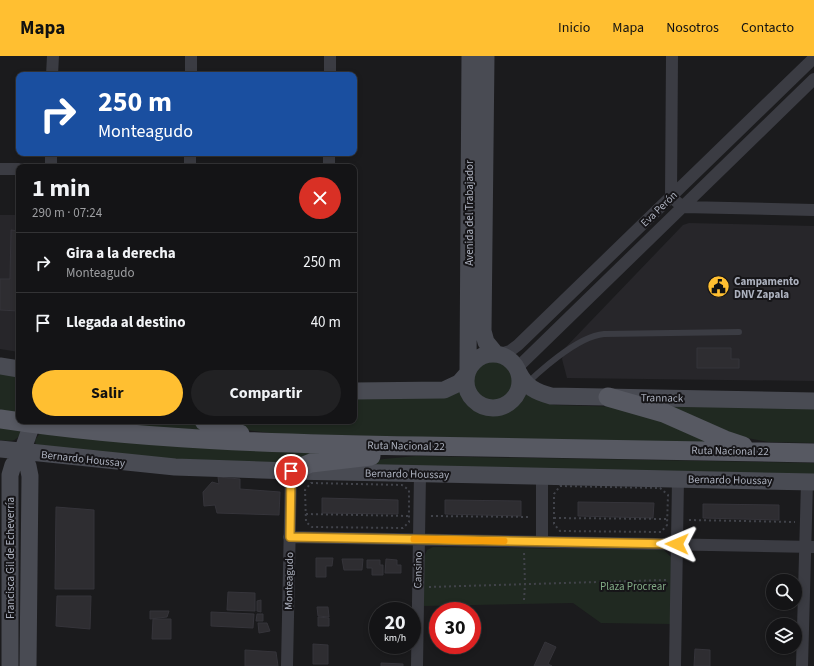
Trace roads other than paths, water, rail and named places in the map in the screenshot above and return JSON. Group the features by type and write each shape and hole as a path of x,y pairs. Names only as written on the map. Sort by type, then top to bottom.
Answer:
{"main road":[{"path":"608,397 664,413 733,443 772,452"},
{"name":"Ruta Nacional 22","path":"0,419 16,420"},
{"name":"Ruta Nacional 22","path":"49,424 154,436 303,444 814,453"},
{"path":"212,424 238,434 303,444"},
{"path":"291,471 311,463 375,455 404,446"}],"street":[{"path":"52,72 53,56"},
{"path":"191,56 191,72"},
{"path":"330,56 330,72"},
{"name":"Avenida del Trabajador","path":"467,373 470,56"},
{"name":"Avenida del Trabajador","path":"486,56 483,331 486,342 497,354"},
{"path":"672,56 671,197 683,207 814,210"},
{"name":"Eva Perón","path":"497,354 510,351 518,345 814,58"},
{"name":"Eva Perón","path":"520,379 683,207 814,79"},
{"path":"0,169 16,169"},
{"path":"357,391 444,390 459,383 476,359 488,354 497,354"},
{"name":"Trannack","path":"497,354 510,359 520,379 537,391 551,396 814,401"},
{"path":"0,366 16,369"},
{"path":"467,373 467,391 477,403 484,407 499,408 507,405 520,379"},
{"name":"Francisca Gil de Echeverría","path":"10,666 11,608 8,494 11,470 22,452 31,424"},
{"name":"Bernardo Houssay","path":"0,450 168,466 291,471 811,482"},
{"name":"Francisca Gil de Echeverría","path":"22,452 28,466 30,476 28,666"},
{"name":"Monteagudo","path":"287,666 291,471"},
{"name":"Cansino","path":"416,666 420,474"},
{"path":"542,476 542,542"},
{"path":"675,666 678,479"},
{"path":"802,666 810,547 811,482"},
{"path":"290,537 810,547"},
{"path":"11,608 29,609"}],"lane":[{"path":"520,379 591,336 604,334 739,332"}],"place":[{"name":"Campamento DNV Zapala","path":"719,287"}],"park label":[{"name":"Plaza Procrear","path":"633,586"}]}
